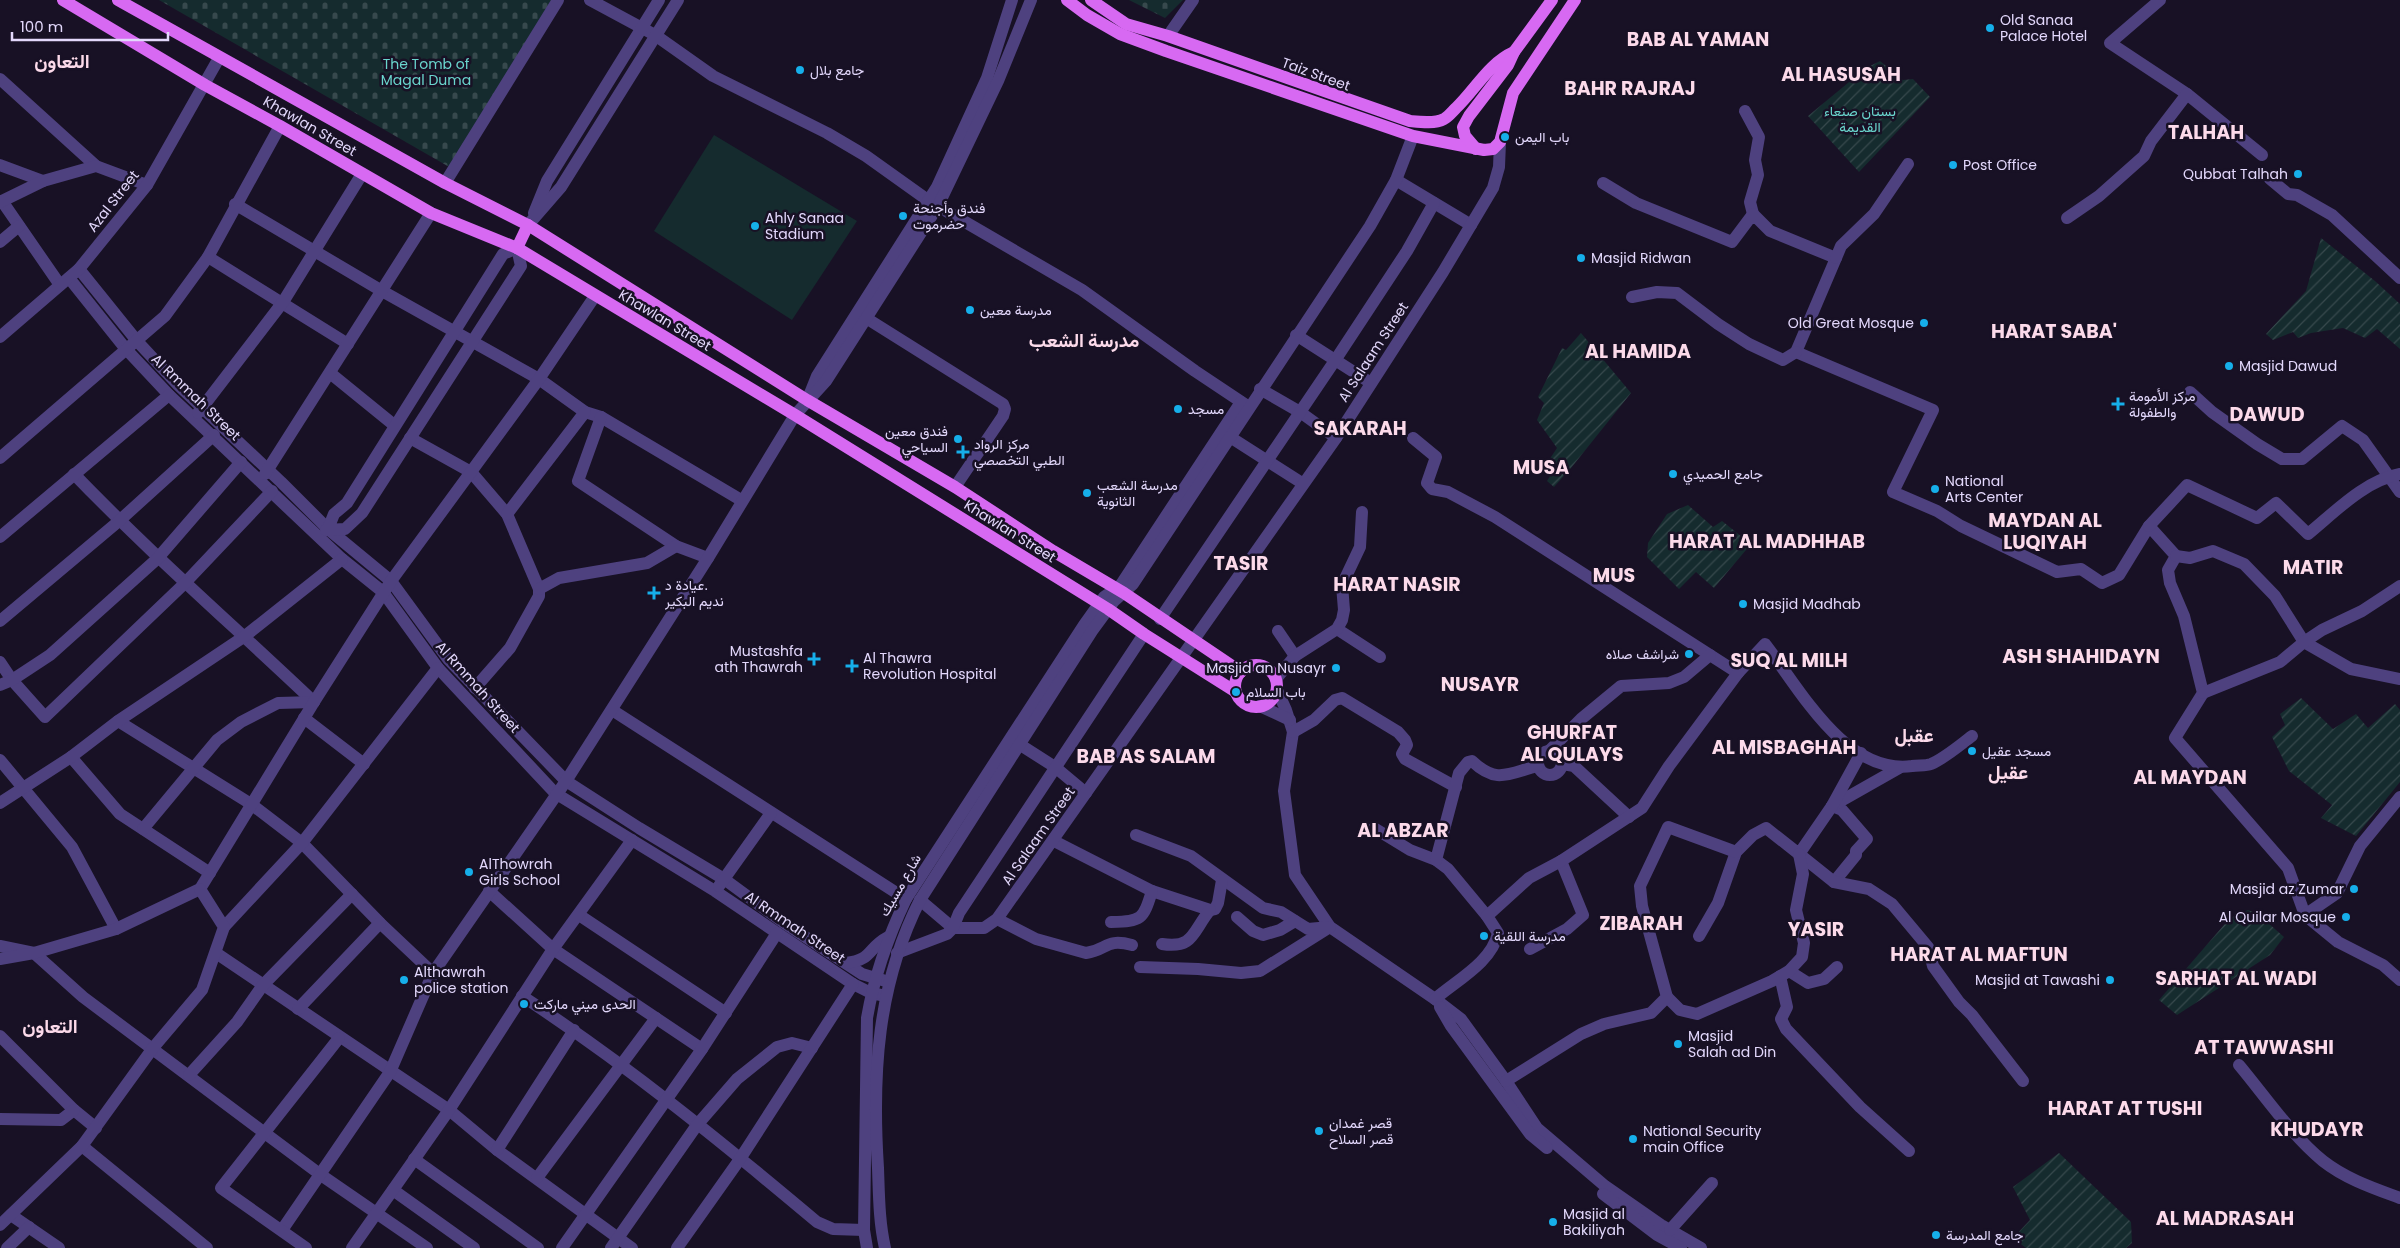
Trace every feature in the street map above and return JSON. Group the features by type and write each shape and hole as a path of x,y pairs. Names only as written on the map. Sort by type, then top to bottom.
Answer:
{"main road":[{"name":"Khawlan Street","path":"63,0 204,85 432,213 517,248 795,415 1103,606 1236,692"},
{"name":"Khawlan Street","path":"118,0 445,183 528,225 807,400 955,487 1120,591 1240,672"},
{"name":"Taiz Street","path":"1067,0 1087,15 1120,34 1413,136 1476,149"},
{"name":"Taiz Street","path":"1091,0 1126,24 1168,36 1383,114 1425,123 1444,119 1469,96 1502,57 1514,52"},
{"path":"1552,0 1514,52 1508,66 1468,116 1463,128 1466,136 1476,149 1493,149 1500,142 1513,93 1576,0"},
{"path":"517,248 528,225"},
{"path":"1042,569 1053,550"},
{"path":"1212,678 1219,678 1224,674 1226,667 1223,661"},
{"path":"1261,666 1272,673 1276,684 1268,703 1260,706 1243,702 1236,692 1236,681 1240,672 1247,667 1261,666"}],"street":[{"path":"445,183 558,0"},
{"path":"590,0 655,35 713,76 827,133 866,156 934,204 1082,290 1194,372 1244,404"},
{"path":"528,225 547,181 659,0"},
{"path":"528,225 561,187 678,0"},
{"path":"992,79 1012,0"},
{"path":"282,1230 390,1072 433,973 555,794 566,781 708,558 795,415 826,381 866,318 934,204 1031,0"},
{"path":"1168,36 1193,0"},
{"path":"2161,0 2110,44 2187,94 2262,156"},
{"name":"Azal Street","path":"0,337 79,269 147,185 219,58"},
{"path":"0,79 96,166 147,185"},
{"path":"2067,218 2099,196 2144,156 2151,141 2187,94"},
{"path":"1745,111 1759,136 1755,160 1758,175 1750,202 1753,214 1770,231 1836,258"},
{"path":"0,458 125,348 137,341 165,316 208,257 235,204 280,126"},
{"path":"1120,591 1120,586 1244,404 1260,389 1370,226 1396,180 1413,136"},
{"name":"Al Salaam Street","path":"998,919 1194,641 1302,483 1336,438 1444,272 1493,188 1499,167 1500,142"},
{"path":"1632,296 1657,292 1678,293 1718,324 1749,344 1784,360 1796,352 1841,246 1874,214 1908,164"},
{"path":"0,165 43,180"},
{"path":"1,201 43,180 96,166"},
{"path":"194,416 204,406 283,302 362,174"},
{"path":"2270,179 2288,194 2297,195 2332,215 2400,278"},
{"path":"1396,180 1471,225"},
{"path":"1603,184 1636,202 1732,242 1753,214"},
{"name":"Al Rmmah Street","path":"1,201 19,226 65,281 169,394 272,491 323,532 391,581 448,659 566,781 724,879 784,923 846,963 876,980 889,982"},
{"path":"1160,619 1336,359 1407,251 1434,203"},
{"path":"235,204 382,291 539,379 585,412 601,417 742,500"},
{"path":"807,400 816,376 934,204"},
{"path":"261,481 432,213"},
{"path":"0,242 19,226"},
{"path":"517,248 521,266 362,513 344,529 323,532 334,514 347,503 394,425 503,254 517,248"},
{"path":"208,257 348,344"},
{"name":"Al Rmmah Street","path":"79,269 137,341 178,385 204,406 268,469 323,532 342,559 383,592 438,668 555,794 715,891 854,984 871,993 886,996"},
{"path":"0,959 34,953 116,930 200,889 383,592 539,379 595,296"},
{"path":"866,318 1002,404 1005,409 1003,416 955,487"},
{"path":"1296,335 1371,383"},
{"path":"1796,352 1933,410 1892,492 1937,511 1961,526 2057,572 2081,570 2102,584 2119,575 2149,526 2187,486 2257,518 2276,503 2308,534 2366,488 2395,475"},
{"path":"330,373 394,425"},
{"path":"1260,389 1300,412 1336,438"},
{"path":"2190,392 2212,412 2257,444 2282,458 2302,459 2342,426 2363,440 2395,475 2400,492"},
{"path":"0,537 169,394"},
{"path":"1120,591 1134,584 1230,437 1244,404"},
{"path":"507,514 585,412"},
{"path":"601,417 578,481 676,546 708,558"},
{"path":"0,620 119,521 214,435"},
{"path":"1230,437 1302,483"},
{"path":"410,438 471,472 507,514 539,589 539,596 510,648 475,688"},
{"path":"1413,438 1436,458 1426,483 1432,489 1448,492 1496,517 1738,673"},
{"path":"6,682 50,655 157,559 241,462"},
{"path":"74,474 157,559 245,636 314,702"},
{"path":"0,662 6,682 45,717 184,584 272,491"},
{"path":"1362,512 1360,547 1342,585 1344,610 1342,620 1336,629 1295,656 1276,684 1291,726 1284,792 1295,876 1330,927 1461,1019 1537,1128 1605,1186 1670,1230 1701,1248"},
{"path":"2149,526 2176,556 2190,558 2213,551 2244,564 2275,596 2304,642 2351,669 2400,679"},
{"path":"539,589 558,578 647,563 676,546"},
{"path":"2176,556 2168,570 2170,583 2184,616 2203,694"},
{"path":"0,803 72,756 118,721 245,636 342,559"},
{"path":"2400,586 2362,611 2322,630 2280,662 2203,694 2175,738 2288,868 2305,915 2338,942 2383,965 2400,980"},
{"name":"شارع مسيك","path":"867,1248 864,1230 866,1018 871,993 888,938 906,899 1103,606 1120,591"},
{"name":"شارع مسيك","path":"885,1248 881,1229 876,1132 880,1020 897,953 920,900 1019,744 1103,606"},
{"path":"1336,629 1380,657"},
{"path":"1278,631 1295,656"},
{"path":"897,953 947,934 953,928 959,913 1144,634"},
{"path":"1487,916 1529,878 1561,861 1642,808 1669,766 1738,673 1765,644 1814,712 1845,742 1874,763 1899,768 1931,764 1972,736"},
{"path":"1549,751 1560,756 1562,764 1559,772 1551,775 1543,773 1538,766 1539,758 1549,751 1581,719 1621,686 1669,683 1684,676 1710,654"},
{"path":"0,1225 82,1146 153,1048 202,990 224,927 302,843 438,668"},
{"path":"1260,706 1291,726 1314,720 1335,700 1342,698 1398,732 1406,740 1407,745 1402,754 1405,759 1456,787"},
{"path":"143,829 217,740 241,722 278,703 314,702"},
{"path":"612,710 906,899"},
{"path":"304,718 364,764"},
{"path":"118,721 251,804 302,843 380,924 433,973"},
{"path":"1019,744 1056,767 1086,793"},
{"path":"1736,852 1668,827 1640,886 1642,906 1667,997 1680,1010 1697,1014 1784,973 1802,957 1804,943 1796,910 1803,874 1799,854 1832,806 1861,754"},
{"path":"72,756 120,814 210,873"},
{"path":"0,760 72,847 116,930"},
{"path":"1436,860 1459,773 1468,762 1472,761 1481,770 1497,777 1513,775 1538,766"},
{"path":"1562,764 1574,766 1629,817"},
{"path":"1832,806 1899,768"},
{"path":"2305,915 2337,893 2360,846 2400,797"},
{"path":"1832,806 1842,810 1867,839 1834,882"},
{"path":"715,891 771,813"},
{"path":"1374,828 1410,850 1436,860 1448,869 1487,916 1498,933 1495,946 1487,956 1435,999"},
{"path":"1699,936 1718,903 1736,852 1752,835 1766,828 1834,882 1869,889 1892,904 1928,947 1933,966 1959,1002 1972,1015 2023,1081"},
{"path":"1136,835 1191,856 1263,908 1281,912 1308,929 1330,927"},
{"path":"352,1248 449,1110 554,949 632,840"},
{"path":"1054,841 1152,891 1210,910 1215,909 1218,903 1222,880"},
{"path":"1530,949 1567,928 1583,915 1561,861"},
{"path":"200,889 224,927"},
{"path":"489,891 554,949 702,1049"},
{"path":"1111,922 1133,921 1142,915 1146,911 1152,891"},
{"path":"188,1075 237,1022 263,985 352,894"},
{"path":"920,900 953,928 984,928 998,919 1036,939 1086,953 1093,952 1116,941 1132,945"},
{"path":"1162,944 1177,946 1189,941 1210,910"},
{"path":"579,915 726,1013"},
{"path":"1237,917 1253,931 1263,935 1280,930 1295,921"},
{"path":"298,1009 380,924"},
{"path":"1140,967 1241,973 1260,972 1330,927"},
{"path":"562,1248 702,1049 777,933"},
{"path":"846,963 866,958 879,942 888,938"},
{"path":"0,946 34,953 83,997 321,1175 427,1248"},
{"path":"216,953 339,1038 449,1110 497,1150 586,1214 614,1243 632,1248"},
{"path":"1784,973 1808,983 1824,979 1838,967"},
{"path":"1784,973 1787,1006 1780,1019 1786,1029 1860,1107 1909,1151"},
{"path":"677,1248 740,1158 854,984"},
{"path":"522,996 574,1030 620,1065 740,1158 818,1222 832,1229 864,1230"},
{"path":"1506,1081 1581,1034 1604,1024 1651,1013 1667,997"},
{"path":"1435,999 1451,1026 1530,1134 1602,1194 1657,1235 1681,1248"},
{"path":"537,1178 656,1018"},
{"path":"497,1150 574,1030"},
{"path":"0,1036 74,1110 96,1128"},
{"path":"306,1248 220,1188 339,1038"},
{"path":"614,1243 697,1125 737,1079 776,1047 792,1043 812,1048"},
{"path":"2238,1065 2292,1129 2324,1161 2360,1184 2400,1198"},
{"path":"0,1119 61,1120 74,1110"},
{"path":"82,1146 207,1248"},
{"path":"414,1159 538,1248"},
{"path":"1670,1230 1712,1183"},
{"path":"393,1190 474,1248"},
{"path":"12,1215 59,1248"},
{"path":"7,1248 29,1227"}],"green space":[{"name":"The Tomb of Magal Duma","path":"159,0 555,0 451,168"},
{"path":"1129,0 1183,0 1165,18"},
{"name":"بستان صنعاء القديمة","path":"1880,61 1903,80 1913,79 1930,97 1859,172 1808,116 1866,68"},
{"name":"Ahly Sanaa Stadium","path":"714,135 857,221 792,320 654,231"},
{"path":"2321,238 2375,281 2400,304 2400,349 2377,329 2365,338 2343,328 2311,333 2298,338 2293,332 2273,340 2266,334 2306,291"},
{"path":"1581,333 1631,393 1554,487 1547,481 1555,468 1547,463 1557,448 1537,420 1544,403 1538,397 1562,348 1566,350"},
{"path":"1688,505 1713,527 1722,521 1751,544 1714,588 1696,572 1679,589 1647,557 1648,543 1667,514"},
{"path":"2301,698 2333,729 2356,714 2368,728 2395,704 2400,710 2400,782 2356,836 2321,818 2332,805 2289,771 2272,737 2285,725 2280,714"},
{"path":"2248,910 2258,914 2284,937 2270,955 2177,1015 2159,1000 2230,918"},
{"path":"2059,1153 2131,1222 2132,1243 2126,1248 2026,1248 2013,1238 2030,1220 2013,1187"}],"place":[{"name":"Old Sanaa Palace Hotel","path":"1990,28"},
{"name":"جامع بلال","path":"800,70"},
{"name":"باب اليمن","path":"1505,137"},
{"name":"Post Office","path":"1953,165"},
{"name":"Qubbat Talhah","path":"2298,174"},
{"name":"فندق وأجنحة حضرموت","path":"903,216"},
{"name":"Ahly Sanaa Stadium","path":"755,226"},
{"name":"Masjid Ridwan","path":"1581,258"},
{"name":"مدرسة معين","path":"970,310"},
{"name":"Old Great Mosque","path":"1924,323"},
{"name":"Masjid Dawud","path":"2229,366"},
{"name":"مركز الأمومة والطفولة","path":"2118,404"},
{"name":"مسجد","path":"1178,409"},
{"name":"فندق معين السياحي","path":"958,439"},
{"name":"مركز الرواد الطبي التخصصي","path":"963,452"},
{"name":"جامع الحميدي","path":"1673,474"},
{"name":"National Arts Center","path":"1935,489"},
{"name":"مدرسة الشعب الثانوية","path":"1087,493"},
{"name":"عيادة د. نديم البكير","path":"654,593"},
{"name":"Masjid Madhab","path":"1743,604"},
{"name":"شراشف صلاه","path":"1689,654"},
{"name":"Mustashfa ath Thawrah","path":"814,659"},
{"name":"Al Thawra Revolution Hospital","path":"852,666"},
{"name":"Masjid an Nusayr","path":"1336,668"},
{"name":"باب السلام","path":"1236,692"},
{"name":"مسجد عقيل","path":"1972,751"},
{"name":"AlThowrah Girls School","path":"469,872"},
{"name":"Masjid az Zumar","path":"2354,889"},
{"name":"Al Quilar Mosque","path":"2346,917"},
{"name":"مدرسة اللقية","path":"1484,936"},
{"name":"Althawrah police station","path":"404,980"},
{"name":"Masjid at Tawashi","path":"2110,980"},
{"name":"الحدى ميني ماركت","path":"524,1004"},
{"name":"Masjid Salah ad Din","path":"1678,1044"},
{"name":"قصر غمدان قصر السلاح","path":"1319,1131"},
{"name":"National Security main Office","path":"1633,1139"},
{"name":"Masjid al Bakiliyah","path":"1553,1222"},
{"name":"جامع المدرسة","path":"1936,1235"}],"district":[{"name":"BAB AL YAMAN","path":"1698,39"},
{"name":"التعاون","path":"62,61"},
{"name":"AL HASUSAH","path":"1841,74"},
{"name":"BAHR RAJRAJ","path":"1630,88"},
{"name":"TALHAH","path":"2206,132"},
{"name":"HARAT SABA'","path":"2054,331"},
{"name":"مدرسة الشعب","path":"1084,340"},
{"name":"AL HAMIDA","path":"1638,351"},
{"name":"DAWUD","path":"2267,414"},
{"name":"SAKARAH","path":"1360,428"},
{"name":"MUSA","path":"1541,467"},
{"name":"MAYDAN AL LUQIYAH","path":"2045,531"},
{"name":"HARAT AL MADHHAB","path":"1767,541"},
{"name":"TASIR","path":"1241,563"},
{"name":"MATIR","path":"2313,567"},
{"name":"MUS","path":"1614,575"},
{"name":"HARAT NASIR","path":"1397,584"},
{"name":"ASH SHAHIDAYN","path":"2081,656"},
{"name":"SUQ AL MILH","path":"1789,660"},
{"name":"NUSAYR","path":"1480,684"},
{"name":"عقبل","path":"1914,735"},
{"name":"GHURFAT AL QULAYS","path":"1572,743"},
{"name":"AL MISBAGHAH","path":"1784,747"},
{"name":"BAB AS SALAM","path":"1146,756"},
{"name":"عقيل","path":"2008,772"},
{"name":"AL MAYDAN","path":"2190,777"},
{"name":"AL ABZAR","path":"1403,830"},
{"name":"ZIBARAH","path":"1641,923"},
{"name":"YASIR","path":"1816,929"},
{"name":"HARAT AL MAFTUN","path":"1979,954"},
{"name":"SARHAT AL WADI","path":"2236,978"},
{"name":"التعاون","path":"50,1026"},
{"name":"AT TAWWASHI","path":"2264,1047"},
{"name":"HARAT AT TUSHI","path":"2125,1108"},
{"name":"KHUDAYR","path":"2317,1129"},
{"name":"AL MADRASAH","path":"2225,1218"}]}
